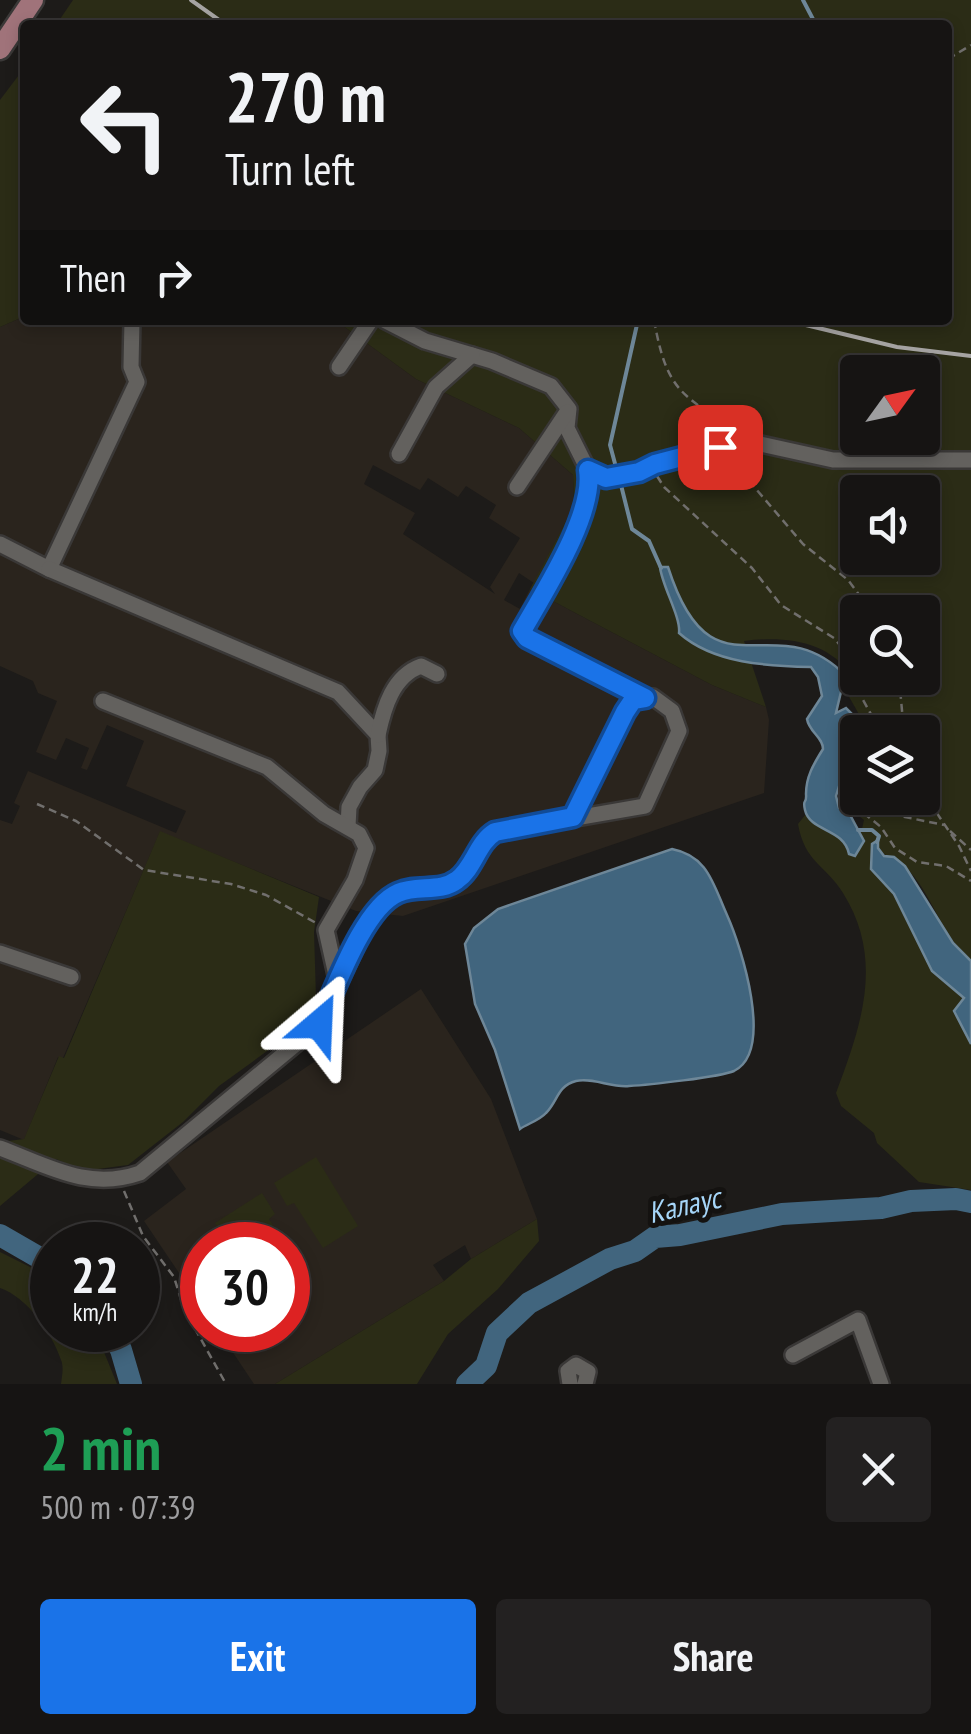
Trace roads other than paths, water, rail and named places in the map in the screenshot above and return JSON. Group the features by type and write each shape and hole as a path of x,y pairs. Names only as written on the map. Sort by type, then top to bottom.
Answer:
{"main road":[{"path":"0,48 34,0"}],"street":[{"path":"49,569 137,382 132,367 132,325"},
{"path":"339,368 367,325"},
{"path":"394,325 425,341 551,386 569,409 566,428 588,470 590,482 577,523 522,631 527,638 645,698"},
{"path":"400,454 436,387 472,355"},
{"path":"517,487 569,409"},
{"path":"588,470 606,478 756,443 833,460 971,460"},
{"path":"0,544 49,569 338,692 378,735"},
{"path":"348,826 349,807 360,786 376,770 384,710 406,671 422,666 437,674"},
{"path":"0,1148 85,1180 119,1180 140,1173 319,1024 382,902 409,888 440,888 456,882 487,837 495,832 645,806 679,731 672,710 653,698 633,700 573,817"},
{"path":"103,701 267,767 324,814 359,834 366,848 355,880 326,930 338,984"},
{"path":"0,953 72,976"},
{"path":"793,1355 858,1320 881,1384"},
{"path":"570,1384 568,1370 576,1365 586,1368 589,1382"}],"water":[{"path":"660,567 668,567 685,608 704,632 724,643 793,647 819,655 840,671 836,713 846,708 853,715 840,715 840,783 836,796 840,815 850,815 864,841 855,856 849,854 841,839 813,822 805,810 809,777 823,749 807,719 822,696 818,677 811,667 742,661 693,643 679,633"},
{"path":"878,840 884,856 894,857 905,866 953,943 971,961 971,1044 954,1011 964,998 932,971 894,894 871,869 872,844"},
{"path":"672,849 702,865 733,930 751,997 752,1043 746,1060 734,1071 683,1080 622,1086 576,1081 561,1090 543,1115 520,1129 495,1050 475,1004 465,944 474,928 498,909"}],"waterway":[{"path":"803,0 813,20"},
{"path":"617,471 610,445 637,325"},
{"path":"620,481 632,529 649,541 661,568"},
{"path":"858,830 872,830 879,836 877,842"},
{"name":"Калаус","path":"467,1384 486,1366 497,1333 529,1303 610,1259 635,1251 655,1237 782,1214 881,1208 911,1201 971,1202"},
{"name":"Калаус","path":"0,1235 30,1252"},
{"name":"Калаус","path":"122,1352 131,1384"}],"railway":[{"path":"191,0 219,20"},
{"path":"806,325 897,347 971,356"}]}
